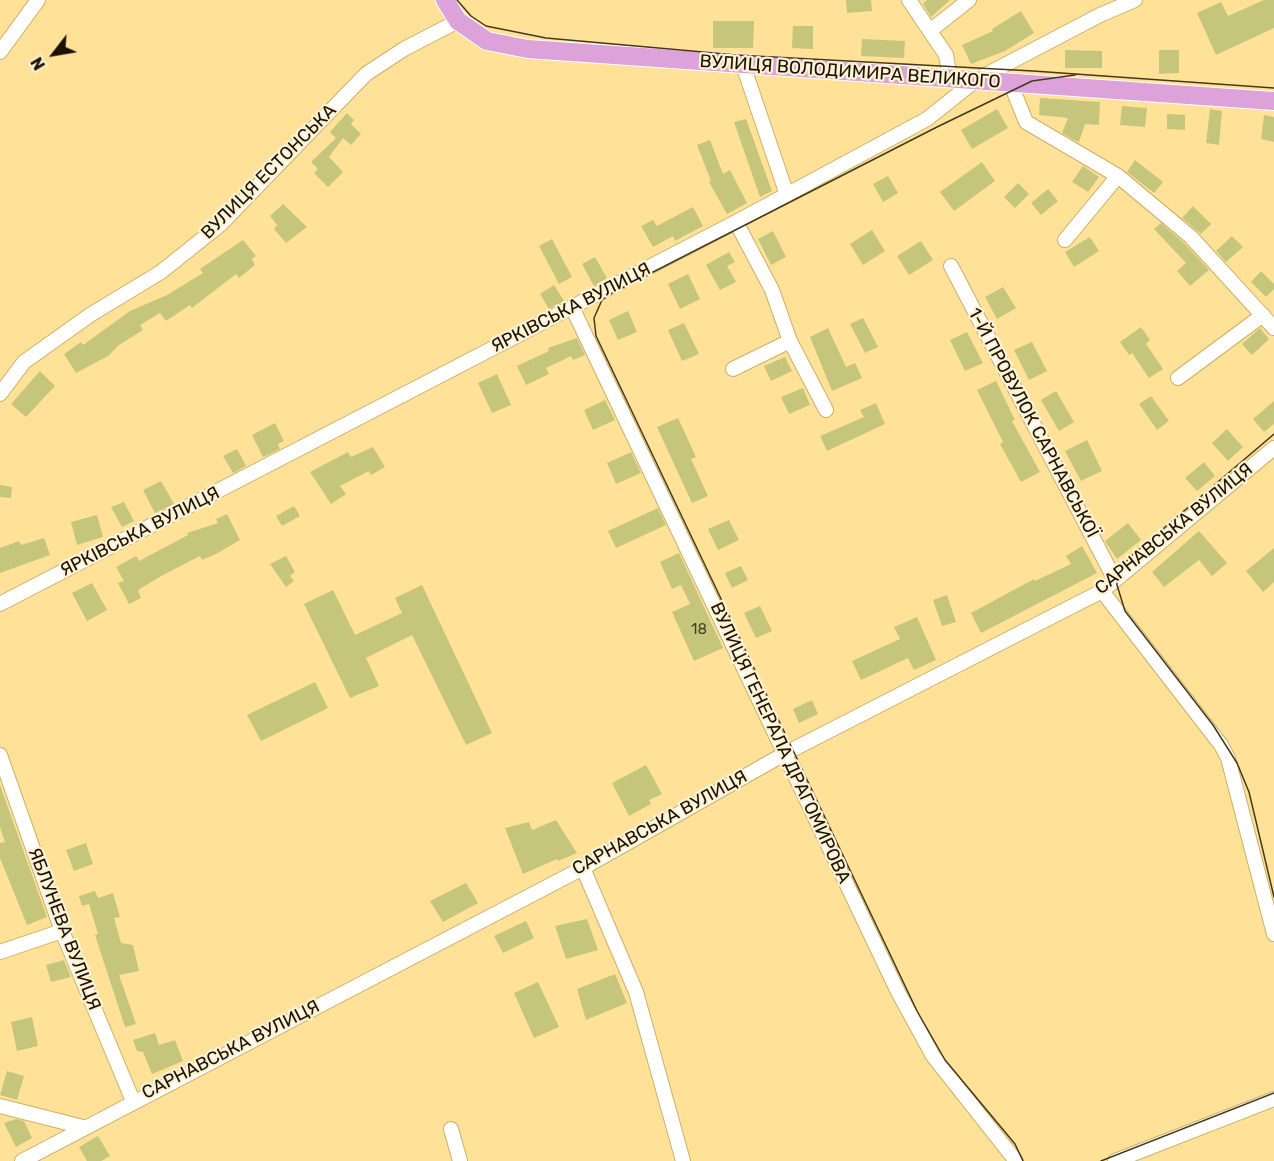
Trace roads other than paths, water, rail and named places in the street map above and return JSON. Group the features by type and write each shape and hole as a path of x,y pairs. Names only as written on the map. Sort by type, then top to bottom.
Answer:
{"main road":[{"name":"ВУЛИЦЯ ВОЛОДИМИРА ВЕЛИКОГО","path":"445,0 458,21 487,40 528,49 1274,101"}],"street":[{"path":"0,52 38,0"},
{"path":"909,0 946,55 950,78"},
{"path":"931,30 969,0"},
{"name":"ЯРКІВСЬКА ВУЛИЦЯ","path":"0,604 787,195 927,119 976,80 1100,15 1135,0"},
{"name":"ВУЛИЦЯ ЕСТОНСЬКА","path":"0,394 24,362 90,315 161,272 221,224 366,74 404,49 458,21"},
{"path":"743,65 787,195"},
{"path":"1010,82 1026,122 1119,176 1191,237 1274,328"},
{"path":"1065,240 1119,176"},
{"path":"736,222 772,290 790,341 826,410"},
{"name":"1-Й ПРОВУЛОК САРНАВСЬКОЇ","path":"951,266 1115,580"},
{"name":"ВУЛИЦЯ ГЕНЕРАЛА ДРАГОМИРОВА","path":"572,307 786,753 898,993 933,1056 1016,1161"},
{"path":"1178,378 1263,315"},
{"path":"733,369 790,341"},
{"name":"САРНАВСЬКА ВУЛИЦЯ","path":"22,1161 83,1127 583,868 786,753 1102,591 1274,448"},
{"path":"1102,591 1221,745 1228,758 1274,934"},
{"name":"ЯБЛУНЕВА ВУЛИЦЯ","path":"0,755 62,931 133,1101"},
{"path":"583,868 636,992 683,1161"},
{"path":"0,952 62,931"},
{"path":"1116,1161 1274,1099"},
{"path":"0,1106 83,1127"},
{"path":"451,1129 460,1161"}],"tram line":[{"path":"457,0 471,16 486,26 546,38 737,55 1033,71 1274,88"},
{"path":"1023,1161 1015,1144 945,1060 917,1011 596,336 594,318 602,300 612,293 937,127 1032,81 1075,75"},
{"path":"1274,434 1130,557 1117,575 1117,585 1125,611 1213,725 1237,763 1249,792 1274,897"},
{"path":"1101,1161 1274,1093"}]}
